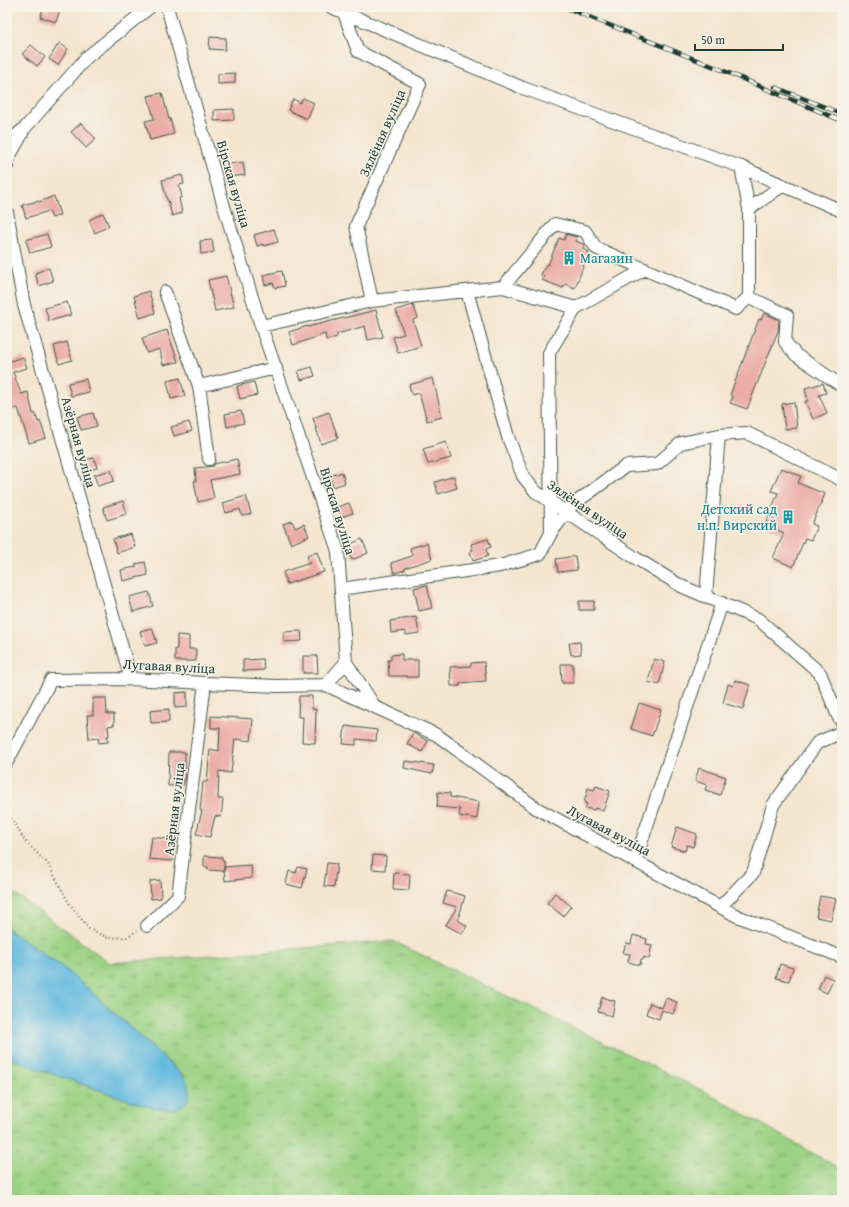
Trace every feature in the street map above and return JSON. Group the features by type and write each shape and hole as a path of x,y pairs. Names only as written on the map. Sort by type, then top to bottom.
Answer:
{"street":[{"path":"7,143 25,128 87,57 150,7"},
{"name":"Вірская вуліца","path":"167,7 225,210 261,326 338,551 346,662"},
{"path":"331,7 523,88 741,167 842,211"},
{"name":"Зялёная вуліца","path":"344,13 358,51 420,84 356,226 372,301"},
{"path":"7,166 10,155 25,128"},
{"path":"503,287 555,224 585,231 596,248 736,308 748,297 749,209 741,167"},
{"path":"749,209 783,185"},
{"name":"Азёрная вуліца","path":"7,212 24,305 131,679"},
{"path":"552,533 549,353 576,308 645,269"},
{"path":"261,326 372,301 503,287 576,308"},
{"name":"Зялёная вуліца","path":"466,291 508,436 523,476 536,492 634,557 681,586 758,619 820,673 842,722"},
{"path":"165,292 199,386 209,459"},
{"path":"748,297 787,315 785,342 796,355 842,386"},
{"path":"199,386 276,368"},
{"path":"341,589 500,566 540,554 552,533 572,506 626,466 657,464 681,443 718,435 747,433 842,478"},
{"path":"706,596 718,435"},
{"path":"635,861 722,603"},
{"path":"326,685 346,662 375,707"},
{"name":"Лугавая вуліца","path":"7,762 51,680 131,679 277,686 326,685 437,735 536,808 737,916 842,957"},
{"name":"Азёрная вуліца","path":"147,926 178,896 205,683"},
{"path":"720,907 753,873 774,805 817,743 842,732"}],"path":[{"path":"7,811 25,841 48,864 69,903 90,929 108,938 127,937 147,926"}],"green space":[{"path":"7,888 110,963 393,941 708,1093 842,1170 842,1200 7,1200 7,1057 143,1105 158,1108 170,1109 185,1077 86,987 62,967 7,928"}],"water":[{"path":"7,929 62,967 86,987 185,1078 189,1093 188,1099 184,1104 174,1109 155,1108 143,1105 7,1057"}],"building":[{"path":"50,7 61,7 56,22 40,17 43,9 48,11"},
{"path":"210,37 226,38 225,50 209,49"},
{"path":"59,43 68,49 58,65 49,59"},
{"path":"31,45 45,57 37,66 22,54"},
{"path":"235,73 235,83 218,84 218,74"},
{"path":"162,93 174,134 150,140 145,121 154,119 148,96"},
{"path":"303,98 314,103 307,119 288,110 293,99 300,103"},
{"path":"234,109 234,120 214,121 214,110"},
{"path":"81,123 96,139 86,148 71,132"},
{"path":"243,162 245,175 229,177 228,164"},
{"path":"182,175 184,184 179,185 182,197 179,198 182,213 172,216 162,180"},
{"path":"54,196 60,215 52,218 49,211 26,218 22,205 39,202"},
{"path":"103,213 109,226 95,233 89,220"},
{"path":"274,229 278,242 257,246 254,235"},
{"path":"47,234 51,247 30,253 26,240"},
{"name":"Магазин","path":"566,234 577,237 576,241 585,245 583,249 589,252 575,288 565,284 563,288 542,280 544,276 541,275 546,264 548,265 559,238 564,240"},
{"path":"212,240 214,252 201,254 200,241"},
{"path":"49,268 53,281 39,286 35,273"},
{"path":"282,271 285,286 275,288 273,283 265,285 263,275"},
{"path":"226,276 234,307 215,311 208,280"},
{"path":"149,291 155,313 140,318 134,296"},
{"path":"67,302 71,315 49,321 45,308"},
{"path":"413,305 418,318 413,320 421,346 398,353 393,337 404,334 396,310"},
{"path":"376,310 383,337 368,340 365,326 337,334 337,337 326,340 325,334 293,345 289,332 307,326"},
{"path":"764,313 779,320 778,331 747,409 730,403 733,397 730,395 759,319 761,320"},
{"path":"167,330 178,362 163,365 160,349 147,353 142,338"},
{"path":"67,342 72,360 59,364 54,346"},
{"path":"23,357 27,368 13,372 21,394 28,392 33,414 35,413 38,422 40,421 46,438 29,443 18,408 11,410 7,397 7,358 10,361"},
{"path":"312,367 315,376 301,380 298,371"},
{"path":"180,378 185,396 171,399 167,381"},
{"path":"433,378 442,417 427,421 419,393 412,395 409,385"},
{"path":"86,379 89,392 71,396 68,383"},
{"path":"254,382 257,395 240,399 237,386"},
{"path":"823,383 826,393 819,395 827,413 813,419 805,401 808,401 805,388"},
{"path":"794,402 797,428 785,429 782,404"},
{"path":"241,411 244,423 227,427 225,414"},
{"path":"329,412 338,438 321,444 313,418"},
{"path":"93,413 97,426 81,430 77,417"},
{"path":"189,422 192,431 174,436 171,427"},
{"path":"446,442 451,458 428,464 423,449"},
{"path":"94,458 97,468 85,471 83,460"},
{"path":"237,459 240,474 210,480 214,498 198,502 194,481 196,481 195,468 214,466 214,464"},
{"name":"Детский сад н.п. Вирский","path":"781,468 801,476 798,483 825,494 812,524 817,526 811,540 805,538 793,567 773,558 784,533 765,525 778,493 771,491"},
{"path":"111,470 114,481 98,486 94,475"},
{"path":"342,472 345,483 333,487 330,476"},
{"path":"454,476 457,488 438,494 435,482"},
{"path":"246,496 251,514 242,516 240,509 226,513 223,503"},
{"path":"123,501 127,514 107,520 103,507"},
{"path":"349,503 353,513 341,517 337,507"},
{"path":"292,521 295,528 304,524 309,536 291,544 283,524"},
{"path":"131,534 135,547 117,553 113,539"},
{"path":"362,539 368,553 352,560 346,546"},
{"path":"488,539 491,547 486,549 488,556 473,561 470,551 473,550 471,544"},
{"path":"427,543 432,559 394,573 391,563 412,556 410,548"},
{"path":"317,552 324,572 287,584 283,572 310,563 307,556"},
{"path":"575,556 577,570 558,572 556,559"},
{"path":"145,562 148,575 123,581 121,570 136,567 136,564"},
{"path":"427,585 432,608 419,611 414,588"},
{"path":"149,592 153,606 133,612 129,597"},
{"path":"579,601 594,601 594,610 579,610"},
{"path":"416,617 419,633 406,635 406,631 391,633 390,621"},
{"path":"152,628 157,643 145,646 140,631"},
{"path":"301,631 302,641 284,642 284,632"},
{"path":"177,635 189,636 189,649 196,649 196,661 175,661"},
{"path":"580,642 581,654 571,655 569,643"},
{"path":"402,654 402,660 418,660 418,677 389,676 388,660 391,660 391,655"},
{"path":"303,656 317,656 318,673 303,673"},
{"path":"263,659 264,670 243,671 243,660"},
{"path":"654,659 665,662 659,685 648,682"},
{"path":"484,662 486,681 460,683 460,686 451,686 450,667 471,666 471,663"},
{"path":"561,664 573,664 573,683 562,683"},
{"path":"735,680 750,685 743,709 723,703 728,684 733,686"},
{"path":"187,692 187,707 175,708 175,693"},
{"path":"299,696 312,696 312,709 316,709 315,743 302,742 303,717 298,717"},
{"path":"93,698 106,698 107,714 114,714 114,725 108,726 108,742 99,743 98,738 89,739 87,715 93,715"},
{"path":"639,703 661,710 652,736 631,729"},
{"path":"169,709 169,722 151,723 150,711"},
{"path":"211,716 253,719 251,741 235,739 231,773 219,771 218,799 223,799 221,817 215,816 210,837 196,834 202,811 200,810 203,782 207,782 210,749 219,751 220,728 211,728"},
{"path":"345,726 377,730 376,741 356,739 356,745 343,744"},
{"path":"413,733 428,741 422,752 407,744"},
{"path":"169,752 185,752 185,780 183,781 183,785 168,786"},
{"path":"405,761 434,765 432,774 404,768"},
{"path":"699,768 726,777 720,795 705,790 707,785 695,781"},
{"path":"596,786 610,791 603,811 595,808 594,810 585,808 587,804 584,803 588,788 594,790"},
{"path":"438,792 450,793 450,797 479,802 477,819 459,816 460,809 437,807"},
{"path":"677,827 697,834 693,847 687,845 685,851 671,847"},
{"path":"152,837 176,840 173,861 149,859"},
{"path":"373,855 386,856 385,870 372,869"},
{"path":"204,856 222,857 222,861 224,861 224,871 208,870 208,867 204,867"},
{"path":"327,863 337,864 334,887 324,886"},
{"path":"251,865 252,878 225,881 224,867"},
{"path":"298,867 307,869 302,888 286,884 289,871 296,873"},
{"path":"394,873 410,874 409,890 393,889"},
{"path":"160,880 161,898 151,899 150,881"},
{"path":"447,891 465,896 458,920 467,926 462,934 446,925 457,907 443,903"},
{"path":"555,893 571,906 563,916 547,903"},
{"path":"820,896 836,899 831,920 816,917"},
{"path":"633,935 647,939 646,944 652,945 649,959 644,957 643,960 641,959 640,965 628,962 630,954 623,953 626,943 631,944"},
{"path":"780,964 793,968 789,981 776,978"},
{"path":"824,975 833,979 827,993 818,989"},
{"path":"602,997 615,1001 612,1016 598,1012"},
{"path":"666,998 677,1002 673,1014 662,1010 659,1019 646,1014 650,1003 662,1008"}],"railway":[{"path":"564,7 717,68 842,121"},
{"path":"775,87 842,114"}],"place":[{"name":"Магазин","path":"569,258"},
{"name":"Детский сад н.п. Вирский","path":"788,517"}]}
